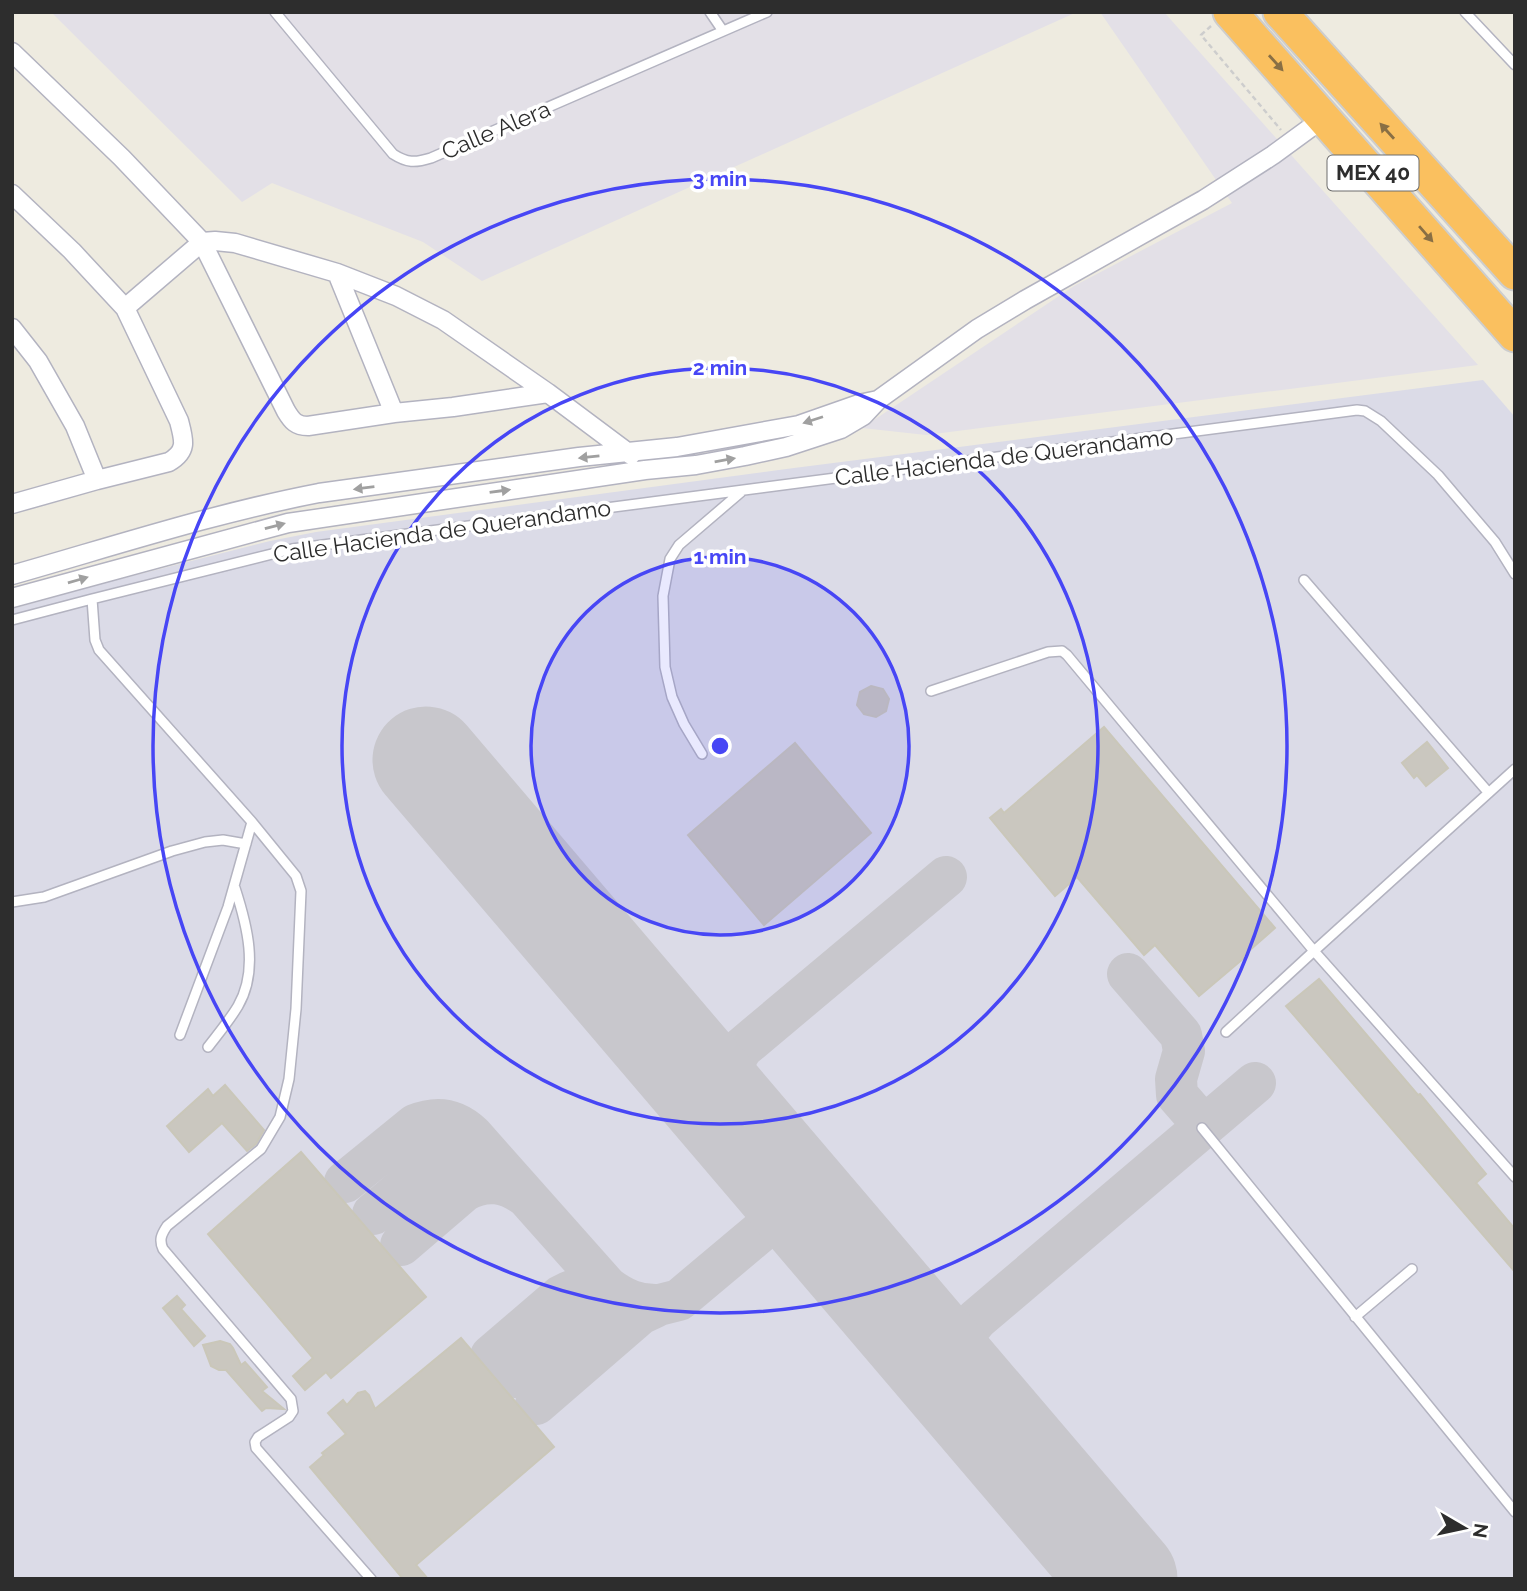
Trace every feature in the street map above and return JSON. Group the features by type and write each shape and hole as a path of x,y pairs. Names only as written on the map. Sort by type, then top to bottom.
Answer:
{"highway":[{"name":"MEX 40","path":"1230,12 1515,335"},
{"name":"MEX 40","path":"1280,12 1515,273"}],"street":[{"path":"12,52 122,158 202,242 286,411 295,423 301,426 548,393"},
{"name":"Calle Hacienda de Querandamo","path":"12,598 288,523 645,470 696,465 786,447 841,429 863,416 878,400 977,329 1203,200 1325,117"},
{"path":"12,194 72,251 125,308 179,421 183,439 182,452 169,462 12,504"},
{"path":"125,308 202,242 235,243 337,273 396,296 443,320 629,453 645,470"},
{"path":"337,273 394,413"},
{"path":"12,328 38,361 75,426 97,480"},
{"name":"Calle Hacienda de Querandamo","path":"12,575 293,498 579,457 677,447 799,425 878,400"}],"lane":[{"name":"Calle Alera","path":"275,12 393,154 409,162 431,158 767,12"},
{"path":"710,12 723,31"},
{"path":"1465,12 1515,65"},
{"name":"Calle Hacienda de Querandamo","path":"12,620 292,549 1357,410 1365,411 1381,421 1438,475 1495,542 1515,574"},
{"path":"702,754 684,724 664,667 663,596 670,559 679,545 742,491"},
{"path":"1304,580 1488,792"},
{"path":"92,599 95,640 99,650 251,822 296,876 301,891 296,1009 289,1079 281,1117 261,1149 167,1226 162,1233 161,1244 291,1399 293,1411 289,1417 258,1437 256,1448 371,1579"},
{"path":"931,691 1048,652 1062,651 1067,655 1314,951 1515,1177"},
{"path":"1226,1032 1515,769"},
{"path":"180,1035 228,907 251,822"},
{"path":"12,902 44,897 172,851 205,842 223,840 246,844"},
{"path":"208,1047 239,1005 247,982 249,950 243,915 234,886"},
{"path":"1202,1128 1515,1512"},
{"path":"1355,1317 1412,1269"}],"path":[{"path":"1201,35 1291,142"}],"shaded area":[{"path":"51,12 1077,12 482,281 423,242 272,183 242,202"},
{"path":"1100,12 1164,12 1478,365 926,435 862,428 1074,286 1232,203"},
{"path":"1483,380 1515,417 1515,1579 12,1579 12,609 270,541 316,532"}],"building":[{"path":"871,686 883,689 889,699 886,711 876,717 864,714 857,705 860,692"},
{"path":"1104,727 1275,928 1199,996 1155,945 1144,955 1077,877 1055,896 990,818 1001,809 1004,813"},
{"path":"1427,742 1448,768 1426,786 1417,775 1414,778 1402,763"},
{"path":"795,743 871,833 764,925 688,835"},
{"path":"1319,979 1486,1174 1476,1183 1515,1229 1515,1272 1286,1006"},
{"path":"225,1085 264,1130 256,1144 247,1151 222,1123 189,1152 167,1126 208,1089 213,1096"},
{"path":"301,1152 426,1297 331,1378 326,1372 305,1390 293,1376 313,1358 208,1234"},
{"path":"177,1296 185,1305 181,1309 205,1336 194,1346 163,1308"},
{"path":"461,1338 554,1447 416,1565 428,1579 403,1579 310,1467 324,1455 322,1453 346,1434 328,1413 343,1400 347,1405 358,1393 365,1391 375,1409"},
{"path":"220,1341 230,1344 241,1365 245,1362 267,1387 262,1391 284,1409 266,1408 262,1411 226,1370 211,1366 203,1345"}],"taxiway":[{"path":"736,1122 730,1084 733,1066 742,1048 946,877"},
{"path":"1128,974 1181,1035 1184,1051 1176,1079 1177,1095 1204,1126"},
{"path":"960,1386 952,1367 952,1358 959,1342 977,1319 1255,1083"},
{"path":"345,1182 415,1125 438,1120 452,1122 472,1135 607,1287 631,1301 659,1305"},
{"path":"373,1214 445,1155 465,1149 479,1151 492,1158"},
{"path":"401,1245 472,1187 489,1183 504,1185 527,1197"},
{"path":"516,1377 591,1315 679,1300 779,1216 802,1214 821,1224"},
{"path":"491,1356 569,1292 590,1287 620,1296"},
{"path":"536,1404 640,1314 655,1307"}],"runway":[{"path":"426,760 1124,1579"}]}
